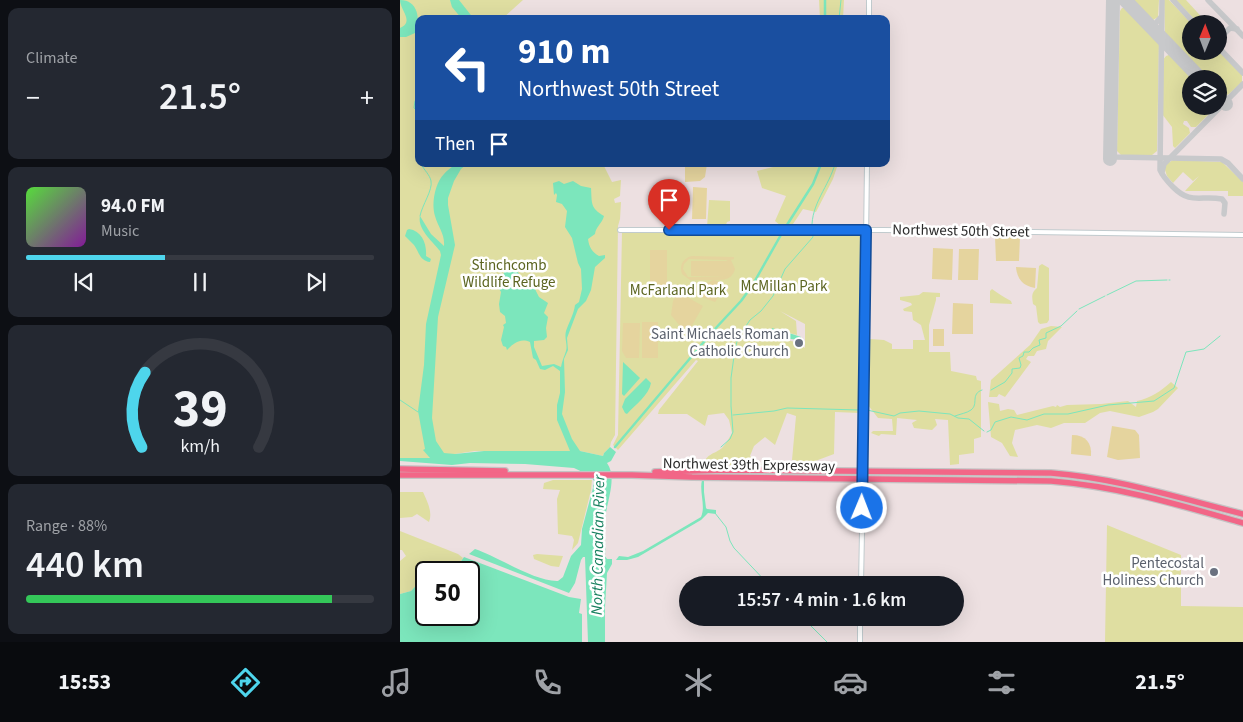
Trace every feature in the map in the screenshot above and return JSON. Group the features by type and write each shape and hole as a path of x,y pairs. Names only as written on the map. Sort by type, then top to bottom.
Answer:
{"highway":[{"name":"Northwest 39th Expressway","path":"400,469 1052,481 1123,491 1243,523"},
{"name":"Northwest 39th Expressway","path":"616,474 716,470 1052,473 1105,479 1243,514"},
{"name":"Northwest 39th Expressway","path":"400,475 536,473"},
{"path":"1052,473 1052,481"},
{"path":"1191,508 1193,501"},
{"path":"1216,515 1219,508"}],"street":[{"path":"869,0 869,15"},
{"path":"861,576 867,167"},
{"name":"Northwest 50th Street","path":"620,230 866,230 1243,235"},
{"path":"860,626 860,642"}],"green space":[{"name":"Stinchcomb Wildlife Refuge","path":"400,0 523,0 506,15 415,15 415,167 604,167 612,182 621,180 620,196 614,199 615,203 621,202 618,226 615,435 610,447 603,456 580,451 475,451 421,459 400,458"},
{"path":"819,0 844,0 843,15 820,15"},
{"path":"1131,0 1159,0 1158,17 1153,20 1148,18"},
{"path":"1164,0 1169,0 1183,15 1182,53 1165,35"},
{"path":"1176,0 1186,0 1200,15 1190,15"},
{"path":"1122,8 1126,8 1159,44 1157,151 1152,155 1121,155 1117,151 1120,11"},
{"path":"1166,56 1172,56 1185,70 1182,70 1182,115 1208,115 1196,127 1191,127 1187,121 1184,121 1183,124 1189,128 1190,133 1175,148 1173,146 1172,127 1162,114 1163,60"},
{"path":"1189,60 1228,60 1242,75 1242,82 1227,95 1227,70 1198,70"},
{"path":"1173,160 1222,162 1243,182 1243,196 1228,196 1228,191 1185,191 1199,176 1193,181 1183,172 1173,183 1167,176 1164,167"},
{"path":"773,167 837,167 816,212 803,209 791,227 781,226 775,221 786,196 762,188 757,171"},
{"path":"709,200 730,201 730,221 727,222 725,227 707,227"},
{"path":"622,232 862,234 860,413 835,412 834,454 810,463 792,460 796,416 787,413 775,445 765,437 754,446 750,456 762,465 704,465 706,459 722,448 732,433 729,420 724,413 708,415 705,426 687,414 658,414 659,410 698,361 696,360 618,450 613,445 618,435","holes":["780,311 805,324 805,348 799,343 771,336 777,330 797,335 796,321"]},
{"path":"1042,264 1049,268 1049,320 1047,323 1040,324 1032,297 1037,288 1039,266"},
{"path":"992,289 1011,301 1012,304 990,303 990,291"},
{"path":"923,292 940,293 940,297 936,297 929,325 929,352 950,352 951,371 976,376 977,380 981,381 981,437 974,439 974,453 959,455 959,464 950,465 948,420 935,419 937,425 932,430 914,428 912,423 917,420 897,418 896,435 881,434 879,436 871,433 873,431 893,431 892,419 878,418 868,405 870,339 884,340 892,344 892,349 913,349 913,340 925,340 921,325 913,320 912,312 904,311 903,309 912,305 911,303 900,300 900,297 919,295"},
{"path":"1051,326 1062,327 1048,341 1046,349 1037,351 1034,356 1028,356 1026,359 1031,362 1005,397 999,394 997,397 989,397 991,380 1030,345 1041,329"},
{"path":"1171,382 1178,388 1158,409 1139,417 1110,411 1100,413 1085,423 1064,423 1051,428 1037,425 1015,430 1012,443 1018,457 1010,456 1002,443 991,437 988,402 999,404 1000,411 1014,410 1017,415 1053,406 1056,407 1057,405 1060,407 1128,401 1136,407 1137,401 1156,394"},
{"path":"553,480 592,480 578,543 572,550 574,540 572,536 558,534 557,499 560,490 543,489 544,483"},
{"path":"400,492 423,492 430,510 429,522 417,514 412,517 400,518"},
{"path":"1107,525 1181,555 1181,606 1243,607 1243,642 1105,642"},
{"path":"400,531 458,554 463,558 461,561 415,561 415,587 411,591 400,594 400,561 406,556 400,550"},
{"path":"533,555 563,556 559,567 534,559"}],"shaded area":[{"path":"685,167 707,167 705,177 700,181 685,182"},
{"path":"693,187 707,188 706,219 692,219"},
{"path":"995,237 1020,237 1019,261 996,261"},
{"path":"933,248 953,249 952,280 932,279"},
{"path":"959,249 979,249 978,280 958,280"},
{"path":"650,250 667,250 667,287 650,287"},
{"path":"689,257 734,257 731,260 735,269 734,273 730,277 714,280 723,283 715,302 696,295 701,286 713,280 690,280 682,274 681,265","holes":["689,259 728,261 691,261 691,276 727,277 688,277 683,269 684,264"]},
{"path":"1016,267 1036,268 1035,288 1027,286 1021,281"},
{"path":"678,292 703,306 690,329 680,326 671,315 673,301"},
{"path":"953,303 973,304 973,334 952,334"},
{"path":"642,322 658,322 658,358 642,358"},
{"path":"623,323 640,323 639,358 626,358 622,351"},
{"path":"933,329 944,329 944,346 933,346"},
{"path":"1112,426 1135,430 1139,435 1140,458 1118,460 1107,457"},
{"path":"1072,435 1081,436 1087,441 1091,456 1071,454"}],"water":[{"path":"400,0 411,3 418,15 415,15 415,33 406,37 400,37 400,28 407,19"},
{"path":"450,0 459,0 471,15 459,15 452,7"},
{"name":"North Canadian River","path":"452,167 463,167 454,181 448,198 455,245 438,317 432,418 436,441 444,453 570,451 557,420 560,371 553,366 545,370 540,369 533,358 530,342 517,342 507,350 503,346 501,340 503,325 506,323 505,316 500,312 501,292 498,287 504,273 504,262 512,263 521,277 534,287 539,297 548,303 544,313 548,317 547,337 544,340 534,341 534,347 542,366 554,364 561,367 566,349 566,331 575,305 579,302 582,289 581,269 572,238 565,227 567,211 562,204 556,202 557,195 556,193 554,195 553,183 559,181 564,184 573,181 581,186 591,188 594,208 604,216 595,234 588,239 593,251 599,256 605,255 605,258 595,267 591,290 586,301 578,309 567,338 568,350 564,359 565,392 562,414 572,439 580,451 603,456 610,447 616,452 611,461 607,463 610,469 611,483 605,520 605,556 607,559 612,559 612,564 607,573 605,642 588,642 585,557 581,560 575,583 569,593 469,554 475,549 527,573 558,581 563,577 571,556 581,545 582,529 593,488 594,481 591,476 574,468 525,464 470,463 452,465 400,461 400,458 430,458 423,450 425,449 418,411 424,365 426,324 441,255 440,251 423,230 420,216 431,234 444,246 434,211 434,200 438,183"},
{"path":"409,229 417,232 423,239 426,247 426,256 431,259 430,262 422,258 414,245 405,236"},
{"path":"772,328 801,337 801,340 771,337"},
{"path":"623,362 640,378 624,396 622,394"},
{"path":"646,378 651,383 648,392 627,414 625,413 622,407 625,399"},
{"path":"702,480 704,480 706,508 716,510 716,514 708,513 701,520 638,557 616,560 619,556 628,557 643,551 701,517 703,508"},
{"path":"464,557 474,561 461,561"},
{"path":"480,563 569,597 581,599 579,613 582,614 582,642 400,642 400,594 411,591 415,587 415,626 480,626"}],"waterway":[{"path":"825,0 825,15"},
{"path":"839,15 841,0"},
{"path":"415,101 415,109"},
{"path":"420,216 431,185 431,181 423,167"},
{"path":"785,228 813,184 820,167"},
{"path":"812,228 814,211 834,167"},
{"path":"721,447 730,439 733,432 731,378 738,338 750,320 761,311 773,296 785,269 813,237 812,232"},
{"path":"615,447 741,301 752,286 782,233"},
{"path":"1107,295 1136,281 1167,280"},
{"path":"1079,309 1105,296"},
{"path":"991,390 1005,382 1012,373 1012,369 1020,368 1019,358 1023,356 1024,352 1029,352 1040,345 1039,340 1046,338 1046,333 1061,326 1077,311"},
{"path":"987,432 991,430 995,422 1011,417 1027,420 1044,414 1068,414 1108,405 1154,401 1174,388 1186,352 1204,349 1220,336"},
{"path":"955,416 971,410 976,394 982,390"},
{"path":"400,400 418,412"},
{"path":"733,415 787,408 859,410"},
{"path":"867,410 894,416 900,413 919,411 950,414 958,418 969,419 984,431"},
{"path":"715,513 726,527 734,548 760,576"},
{"path":"811,626 827,642"}],"taxiway":[{"path":"1162,0 1160,170 1169,183 1185,196 1191,198 1222,199 1225,203 1224,214"},
{"path":"1173,0 1187,15"},
{"path":"1208,0 1243,36"},
{"path":"1145,21 1155,24 1161,17"},
{"path":"1228,30 1230,28 1237,29"},
{"path":"1228,57 1243,73"},
{"path":"1162,172 1164,164 1243,84"},
{"path":"1111,147 1112,154 1116,157 1221,159 1228,163 1243,179"}],"runway":[{"path":"1110,159 1113,0"},
{"path":"1125,0 1192,70"}],"place":[{"name":"Saint Michaels Roman Catholic Church","path":"799,343"},
{"name":"Pentecostal Holiness Church","path":"1214,572"}],"route":[{"path":"669,230 866,230 862,508"}],"park label":[{"name":"McMillan Park","path":"784,286"},
{"name":"McFarland Park","path":"678,290"}]}
